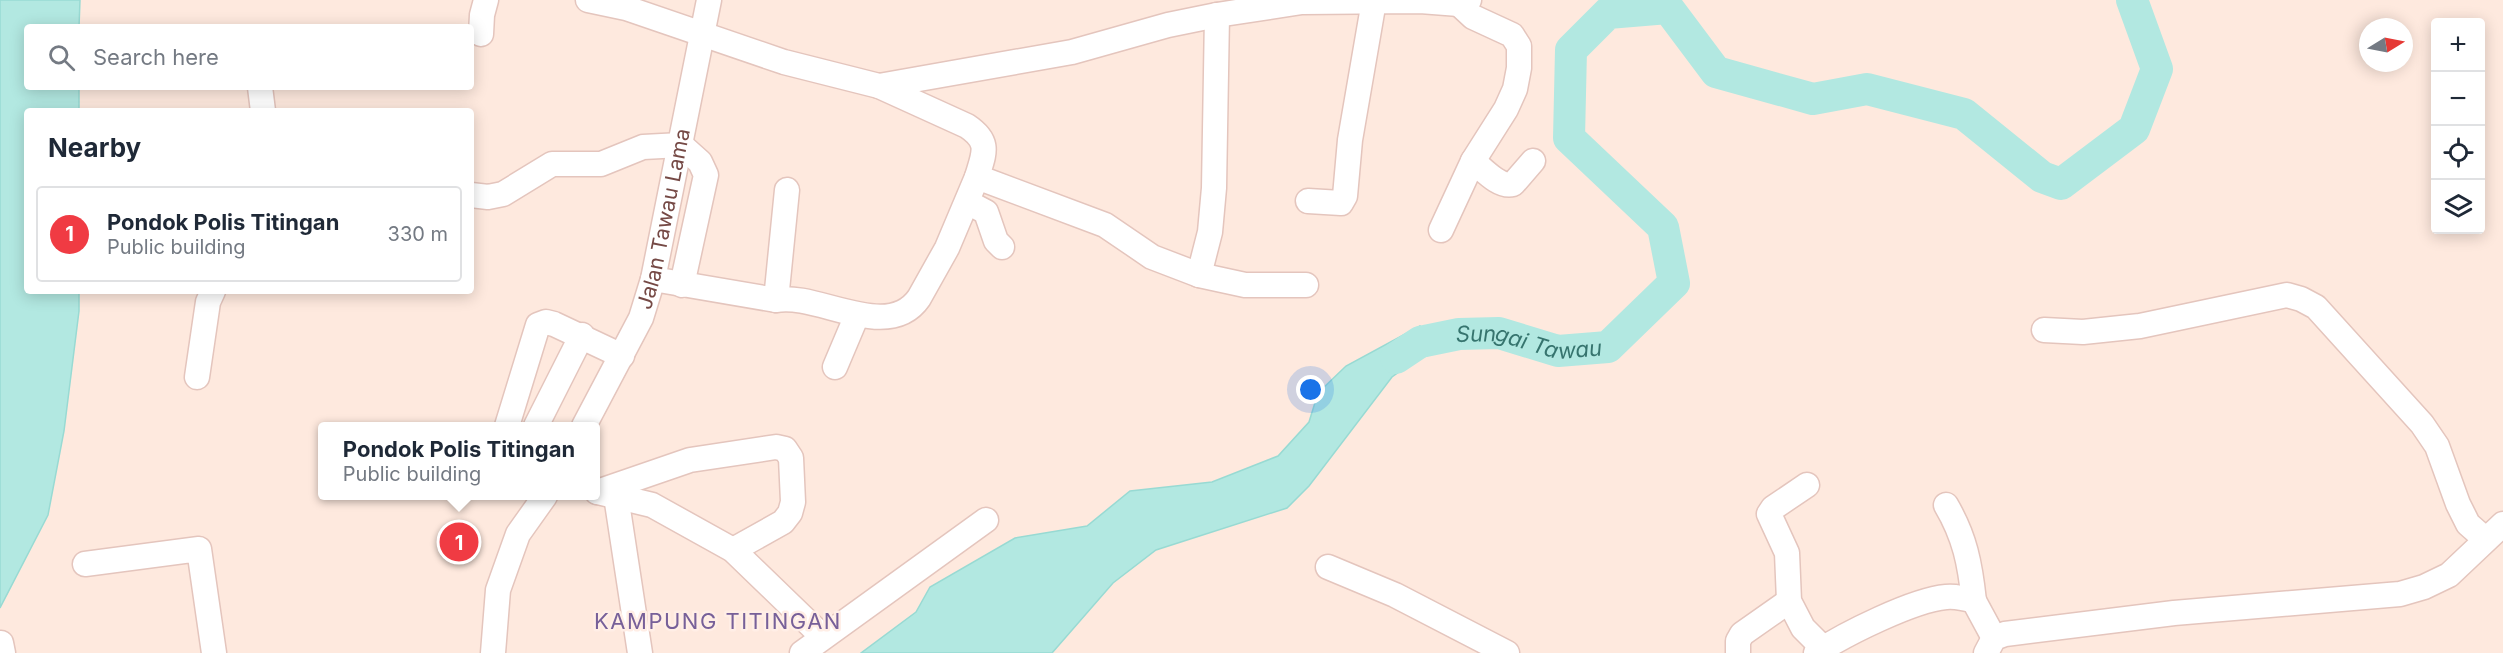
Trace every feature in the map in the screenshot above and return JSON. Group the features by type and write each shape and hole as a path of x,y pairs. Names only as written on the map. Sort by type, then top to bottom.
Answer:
{"street":[{"path":"481,34 486,0"},
{"path":"588,0 626,8 784,62 879,86 967,126 978,133 983,141 984,154 977,177 947,248 914,305 897,314 857,315 798,299 776,300 653,279"},
{"name":"Jalan Tawau Lama","path":"586,422 641,318 653,279 709,0"},
{"path":"1308,201 1341,202 1345,196 1350,140 1374,1"},
{"path":"879,86 1072,52 1192,10 1217,15 1302,2 1464,2 1473,16 1512,35 1519,46 1515,89 1506,109 1473,161 1441,230"},
{"path":"1199,275 1210,232 1214,188 1217,15"},
{"path":"260,90 263,108"},
{"path":"474,195 488,197 502,194 552,164 601,164 643,147 681,146 700,162 706,175 682,285"},
{"path":"1473,161 1501,184 1508,186 1513,184 1533,161"},
{"path":"977,177 1105,225 1152,257 1199,275 1245,285 1306,285"},
{"path":"776,300 787,190"},
{"path":"967,202 986,212 996,241 1002,247"},
{"path":"197,377 208,302 212,294"},
{"path":"1946,505 1959,528 1970,563 1974,601 1990,645 2005,634 2175,613 2400,594 2424,587 2449,575 2494,532 2468,524 2458,504 2437,446 2422,423 2316,307 2301,299 2287,295 2266,298 2140,326 2104,331 2044,330"},
{"path":"835,367 857,315"},
{"path":"508,422 538,325 546,322 554,324 582,335 622,356"},
{"path":"538,422 582,335"},
{"path":"603,493 690,460 776,447 785,449 791,458 793,502 790,513 783,522 733,550"},
{"path":"1808,485 1773,508 1769,514 1786,553 1789,602 1819,651 1873,622 1924,602 1943,597 1959,597 1974,601"},
{"path":"603,493 652,505 733,550 823,637"},
{"path":"603,493 640,653"},
{"path":"493,653 498,590 518,534 541,500"},
{"path":"802,653 986,520"},
{"path":"86,564 199,549 214,653"},
{"path":"1328,567 1395,595 1507,653"},
{"path":"1738,653 1738,641 1742,633 1789,602"}],"water":[{"path":"0,0 80,0 79,24 24,24 24,90 79,90 79,108 24,108 24,294 79,294 79,311 64,431 48,515 0,608"},
{"path":"1420,326 1442,350 1416,360 1392,377 1309,486 1287,508 1156,550 1113,583 1052,653 861,653 916,612 930,587 1015,538 1087,526 1130,491 1212,482 1278,456 1309,422 1318,393 1346,366"}],"waterway":[{"name":"Sungai Tawau","path":"1396,358 1420,342 1459,334 1499,333 1558,351 1608,347 1674,283 1663,227 1569,138 1571,50 1608,13 1668,8 1716,72 1813,99 1867,89 1964,114 2042,177 2061,184 2134,129 2157,69 2132,0"}],"place":[{"name":"Pondok Polis Titingan","path":"459,542"}],"district":[{"name":"KAMPUNG TITINGAN","path":"718,621"}]}
